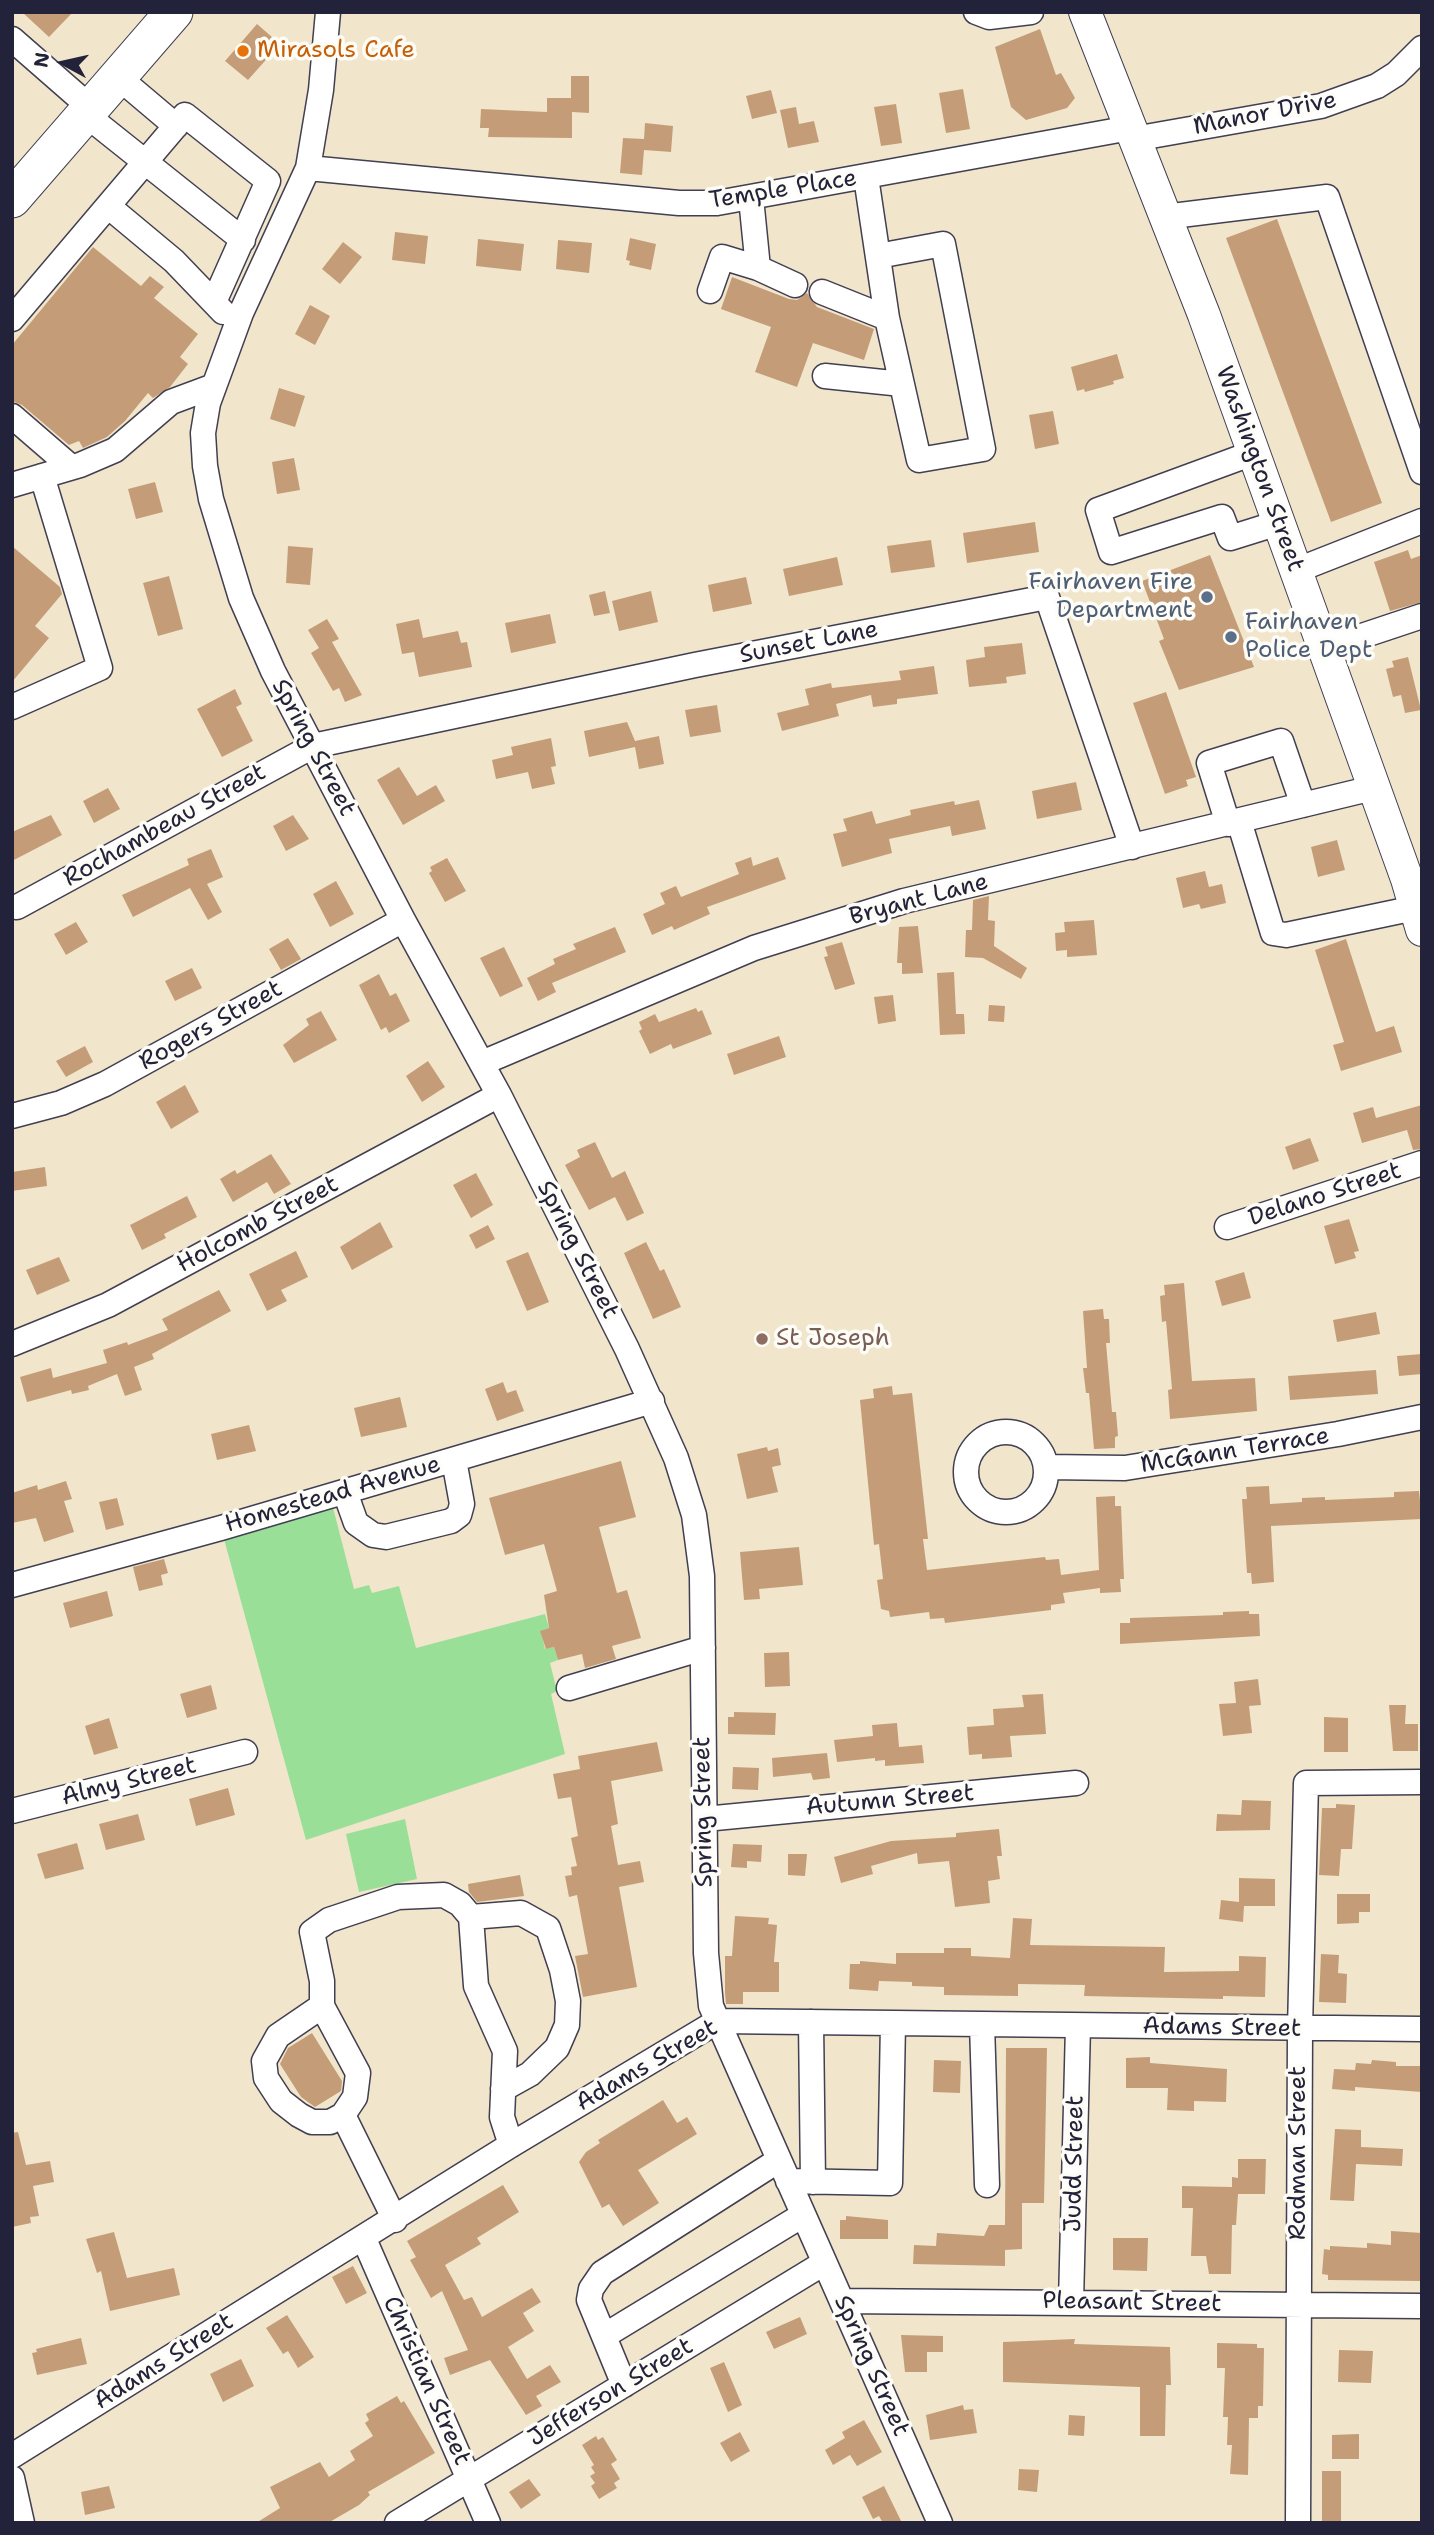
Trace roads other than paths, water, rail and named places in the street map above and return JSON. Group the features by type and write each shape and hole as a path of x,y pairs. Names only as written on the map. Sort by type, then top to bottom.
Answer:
{"highway":[{"path":"13,198 174,12"}],"main road":[{"name":"Washington Street","path":"1086,12 1253,453 1373,788 1416,898"}],"street":[{"name":"Spring Street","path":"328,12 321,90 308,168 236,324 214,386 204,444 205,466 219,532 253,631 402,920 499,1095 652,1401 676,1458 694,1515 702,1576 706,1974 711,2006 793,2174 803,2215 940,2523"},
{"path":"976,12 989,17 1031,12"},
{"path":"12,39 146,162 243,240"},
{"name":"Manor Drive","path":"1132,134 1321,106 1377,86 1396,74 1422,48"},
{"path":"118,77 176,126"},
{"path":"12,319 185,115 268,181 214,302"},
{"name":"Temple Place","path":"308,168 680,203 717,204 1132,134"},
{"path":"866,177 887,318 919,460 983,449 943,244 878,256"},
{"path":"1164,217 1327,197 1422,472"},
{"path":"751,198 758,268"},
{"path":"108,206 174,261 236,324"},
{"path":"710,292 722,257 758,268 795,285"},
{"path":"822,292 887,318"},
{"path":"825,376 902,384"},
{"path":"12,485 115,450 171,402 214,386"},
{"path":"12,416 71,467"},
{"path":"1253,453 1098,510 1111,552 1222,517 1230,538 1278,523"},
{"path":"12,707 100,668 42,476"},
{"path":"1295,571 1422,521"},
{"name":"Sunset Lane","path":"313,746 695,665 1047,597 1132,847"},
{"path":"1323,649 1422,616"},
{"path":"1303,805 1281,741 1209,763 1234,822 1273,933 1286,935 1416,898"},
{"name":"Rochambeau Street","path":"17,907 313,746"},
{"name":"Bryant Lane","path":"482,1063 754,948 904,901 1373,788"},
{"name":"Rogers Street","path":"12,1116 61,1103 105,1084 402,920"},
{"name":"Holcomb Street","path":"12,1345 108,1305 499,1095"},
{"name":"Delano Street","path":"1227,1227 1422,1163"},
{"name":"Homestead Avenue","path":"12,1585 345,1492 652,1401"},
{"name":"McGann Terrace","path":"1046,1467 1125,1468 1338,1434 1422,1417"},
{"path":"345,1492 356,1523 373,1535 386,1537 451,1521 459,1515 463,1504 454,1460"},
{"path":"569,1688 704,1648"},
{"name":"Almy Street","path":"12,1811 245,1752"},
{"name":"Rodman Street","path":"1298,2523 1300,2029 1306,1783 1422,1782"},
{"name":"Autumn Street","path":"705,1819 1076,1783"},
{"path":"322,2006 278,2036 264,2061 267,2078 281,2101 312,2122 330,2122 343,2115 355,2097 358,2073 322,2006 322,1981 312,1932 329,1920 398,1897 444,1895 460,1904 471,1917 476,1986 505,2050 502,2117 511,2145"},
{"path":"471,1917 521,1913 548,1928 562,1970 568,2001 567,2025 557,2048 530,2074 503,2089"},
{"name":"Adams Street","path":"12,2456 395,2220 511,2145 718,2021 1422,2029"},
{"path":"793,2174 811,2022"},
{"path":"624,2385 589,2300 591,2289 602,2273 793,2174 890,2183 893,2023"},
{"path":"982,2024 987,2185"},
{"name":"Judd Street","path":"1071,2302 1078,2026"},
{"path":"343,2115 395,2220"},
{"path":"604,2336 803,2215"},
{"name":"Christian Street","path":"364,2239 488,2523"},
{"name":"Jefferson Street","path":"397,2523 824,2263"},
{"name":"Pleasant Street","path":"842,2301 1422,2306"},
{"path":"12,2478 22,2523"}],"place":[{"name":"Mirasols Cafe","path":"243,51"},
{"name":"Fairhaven Fire Department","path":"1207,597"},
{"name":"Fairhaven Police Dept","path":"1231,637"},
{"name":"St Joseph","path":"762,1339"}]}
